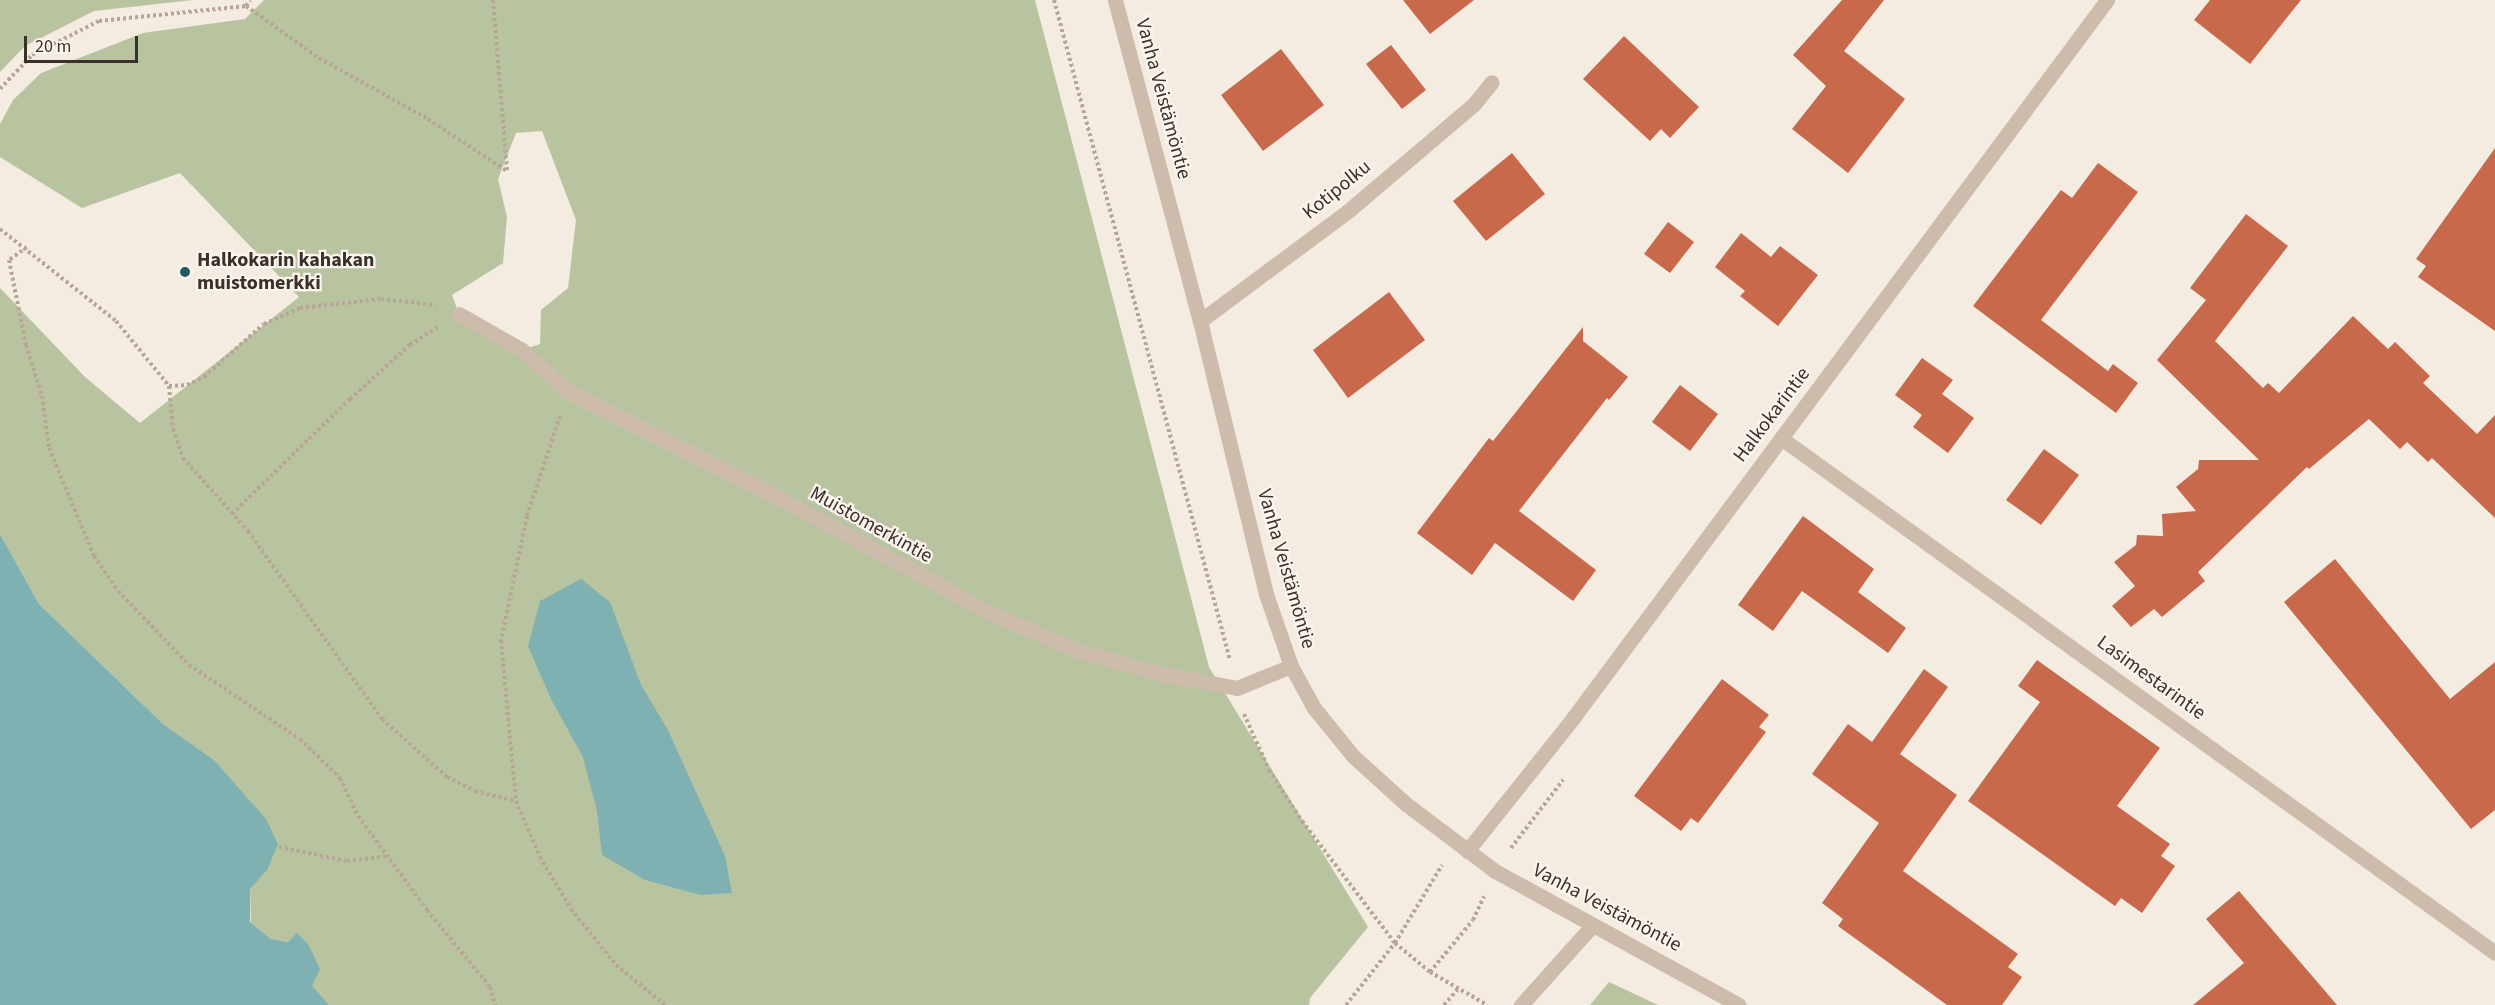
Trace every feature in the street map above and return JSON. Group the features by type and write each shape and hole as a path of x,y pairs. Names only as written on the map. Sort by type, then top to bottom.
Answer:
{"street":[{"name":"Vanha Veistämöntie","path":"1115,0 1200,321 1266,594 1291,666 1314,708 1353,756 1461,847 1495,871 1739,1005"},
{"name":"Halkokarintie","path":"1461,847 1573,718 2106,0"},
{"name":"Kotipolku","path":"1200,321 1348,210 1474,104 1492,82"},
{"name":"Muistomerkintie","path":"459,314 522,350 569,392 780,498 992,614 1079,651 1158,673 1237,688"},
{"name":"Lasimestarintie","path":"1781,438 2495,952"},
{"path":"1237,688 1291,666"},
{"path":"1521,1005 1592,926"}],"path":[{"path":"246,6 250,0"},
{"path":"0,89 32,56 99,21 246,6 319,58 428,118 507,171 493,0"},
{"path":"1054,0 1237,688 1269,770 1351,890 1395,943 1430,972 1487,1005"},
{"path":"0,229 27,247 116,321 169,386 173,429 183,458 232,514 285,581 382,719 447,777 475,790 516,801"},
{"path":"27,247 9,260 26,345 42,396 49,448 94,556 118,591 189,665 300,739 340,778 358,816 490,987 495,1005"},
{"path":"169,386 187,385 204,377 264,324 300,308 381,299 425,301 459,314"},
{"path":"232,514 410,345 459,314"},
{"path":"569,392 527,516 501,640 516,801 540,857 571,909 616,965 665,1005"},
{"path":"279,847 347,861 387,856"},
{"path":"1346,1005 1395,943 1461,847"},
{"path":"1430,972 1473,920 1495,871"},
{"path":"1444,1005 1458,989"}],"green space":[{"path":"0,0 193,0 94,11 25,46 0,72"},
{"path":"264,0 1035,0 1209,667 1368,927 1310,998 1309,1005 329,1005 311,986 288,942 271,939 251,923 250,889 164,725 39,604 0,534 0,288 85,377 140,423 299,297 180,173 82,208 0,157 0,124 13,100 41,73 143,33 245,19","holes":["542,131 576,220 568,288 541,310 540,344 522,350 459,314 452,295 503,263 507,217 498,179 516,133"]},
{"path":"1609,982 1658,1005 1590,1005"}],"water":[{"path":"0,534 39,604 164,725 215,761 266,819 278,844 267,870 250,889 250,922 271,939 288,942 297,933 308,944 320,969 312,986 329,1005 0,1005"},
{"path":"581,579 610,602 641,685 668,730 725,856 732,893 701,895 645,880 602,855 597,811 583,757 552,701 528,646 540,601"}],"building":[{"path":"1403,0 1474,0 1430,34"},
{"path":"1842,0 1884,0 1844,51 1905,99 1848,173 1792,129 1826,86 1793,55"},
{"path":"2210,0 2301,0 2250,64 2194,20"},
{"path":"1624,36 1699,107 1670,138 1661,129 1650,141 1583,79"},
{"path":"1391,45 1426,90 1402,109 1366,64"},
{"path":"1281,49 1324,105 1263,151 1221,95"},
{"path":"2495,148 2495,331 2418,277 2426,266 2416,259"},
{"path":"1512,153 1545,194 1486,241 1453,201"},
{"path":"2098,163 2138,192 2041,320 2108,371 2113,364 2138,383 2116,413 1973,306 2061,190 2072,198"},
{"path":"2246,214 2288,246 2215,341 2263,388 2268,383 2279,393 2353,316 2388,349 2395,342 2430,376 2423,383 2477,434 2495,415 2495,518 2432,458 2428,462 2407,442 2400,449 2369,419 2309,469 2307,467 2198,572 2205,581 2162,617 2154,609 2131,627 2112,606 2135,586 2114,562 2136,545 2137,535 2163,536 2162,514 2196,511 2176,487 2198,469 2199,460 2259,460 2157,360 2206,300 2190,288"},
{"path":"1668,222 1694,242 1670,273 1644,254"},
{"path":"1741,233 1771,257 1780,246 1818,275 1778,326 1740,296 1745,291 1715,267"},
{"path":"1389,292 1425,340 1348,398 1313,350"},
{"path":"1583,327 1583,341 1628,377 1609,400 1607,398 1519,511 1596,570 1573,601 1495,543 1472,575 1417,533 1489,438 1493,441"},
{"path":"1922,358 1953,380 1942,394 1974,418 1948,453 1913,427 1922,415 1895,395"},
{"path":"1680,385 1718,414 1690,451 1652,422"},
{"path":"2044,449 2079,475 2041,525 2006,500"},
{"path":"1803,516 1874,569 1858,592 1906,628 1888,653 1802,591 1773,631 1738,605"},
{"path":"2335,559 2450,699 2495,662 2495,810 2471,829 2284,602"},
{"path":"2037,660 2160,748 2117,806 2170,844 2161,856 2175,866 2142,913 2121,898 2115,906 1968,801 2040,702 2018,686"},
{"path":"1924,669 1948,687 1900,754 1957,795 1903,871 2018,954 2008,967 2022,977 2002,1005 1947,1005 1838,926 1843,919 1822,903 1879,823 1812,774 1848,724 1872,742"},
{"path":"1722,679 1769,715 1759,727 1766,732 1698,823 1691,818 1681,831 1634,796"},
{"path":"2239,891 2337,1005 2193,1005 2244,963 2206,919"}],"place":[{"name":"Halkokarin kahakan muistomerkki","path":"185,272"}]}
